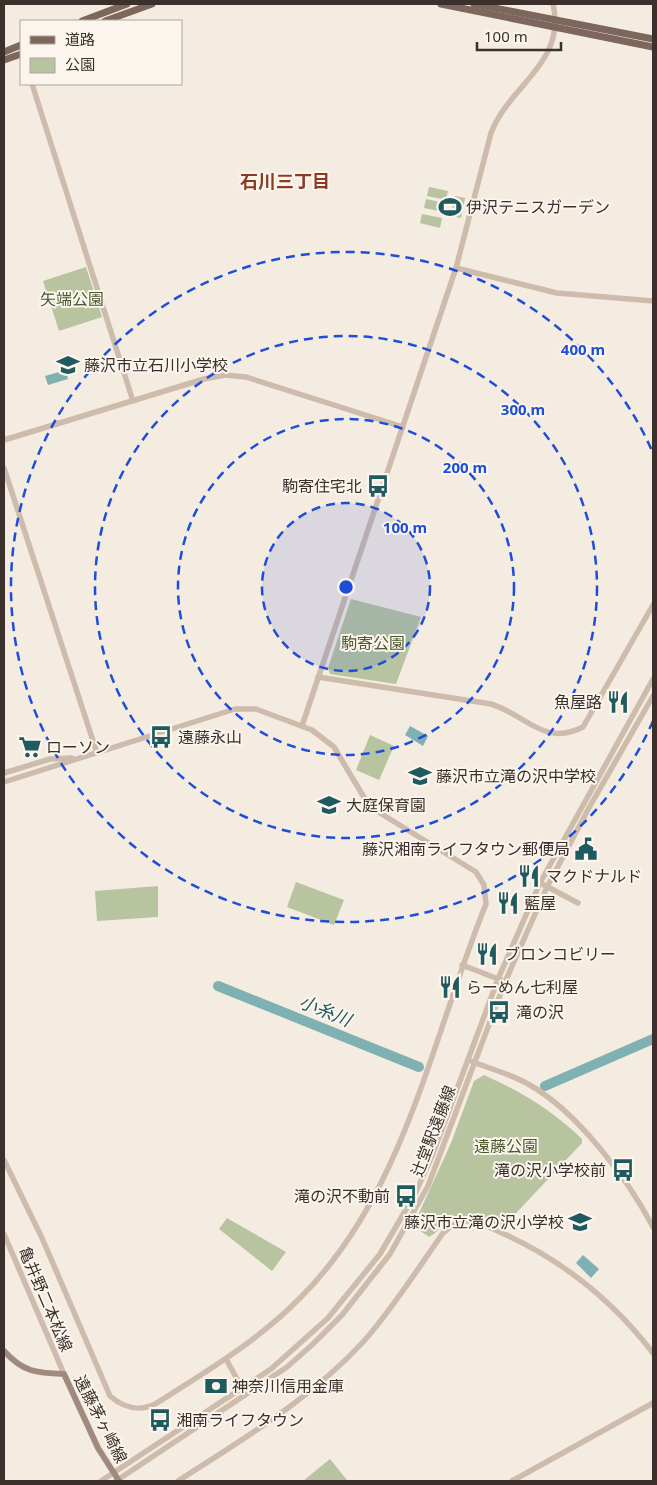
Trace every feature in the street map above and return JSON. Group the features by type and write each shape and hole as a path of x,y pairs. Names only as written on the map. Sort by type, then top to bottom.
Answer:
{"main road":[{"path":"85,20 127,4"},
{"path":"108,20 152,4"},
{"path":"441,4 653,39"},
{"path":"474,4 653,47"},
{"path":"4,52 20,49"},
{"path":"4,60 20,50"},
{"name":"遠藤茅ヶ崎線","path":"4,1351 25,1369 44,1374 64,1374 98,1448 118,1481"}],"street":[{"path":"302,726 456,268 492,128 552,46 556,24 553,4"},
{"path":"32,85 133,400"},
{"path":"456,268 557,293 653,301"},
{"path":"4,440 218,376 235,376 273,385 403,427"},
{"path":"4,468 97,753"},
{"path":"318,677 491,704 502,708 544,732 564,735 583,727 653,605"},
{"name":"辻堂駅遠藤線","path":"113,1473 242,1389 296,1348 328,1318 380,1254 414,1194 432,1156 466,1060 498,979 540,883 653,679"},
{"name":"辻堂駅遠藤線","path":"118,1481 246,1396 313,1344 362,1290 390,1254 428,1186 505,982 547,887 590,806 653,696"},
{"path":"4,782 244,708 256,709 302,726 317,734 334,747 365,799 380,813 476,872 484,885 486,904 462,965 393,1160 366,1211 338,1253 302,1297 276,1321 226,1359 146,1408 125,1406 110,1396 42,1238 4,1160"},
{"path":"4,773 50,759 73,758 97,753"},
{"path":"540,883 578,903"},
{"path":"462,965 505,982"},
{"path":"466,1060 528,1084 564,1112 590,1138 620,1174 653,1227"},
{"path":"178,1481 266,1424 337,1367 387,1312 443,1233 449,1227 464,1221 480,1223 522,1242 580,1279 609,1304 653,1353"},
{"name":"亀井野二本松線","path":"4,1234 64,1374"},
{"path":"226,1359 246,1396"},
{"path":"512,1481 653,1403"},
{"path":"101,1481 113,1473"}],"green space":[{"path":"429,187 448,191 446,200 427,196"},
{"path":"455,196 465,198 461,218 451,216"},
{"path":"426,199 445,203 443,212 424,208"},
{"path":"422,214 442,218 440,228 420,223"},
{"name":"矢端公園","path":"86,267 102,317 59,331 43,281"},
{"name":"駒寄公園","path":"351,599 421,617 396,684 330,674 328,668"},
{"path":"370,735 394,746 379,780 356,770"},
{"path":"296,882 344,900 334,925 287,907"},
{"path":"158,886 158,917 97,921 95,891"},
{"name":"遠藤公園","path":"484,1075 524,1095 548,1110 582,1139 582,1143 504,1226 500,1227 474,1217 460,1216 447,1221 429,1237 416,1228 415,1222 451,1143 474,1081"},
{"path":"227,1218 286,1252 272,1271 219,1229"},
{"path":"330,1459 347,1480 303,1481"}],"water":[{"path":"66,370 68,379 48,385 45,376"},
{"path":"410,726 428,736 423,746 405,735"},
{"path":"583,1255 599,1269 591,1278 576,1263"}],"waterway":[{"name":"小糸川","path":"218,986 419,1067"},
{"name":"小糸川","path":"545,1086 653,1039"}],"place":[{"name":"伊沢テニスガーデン","path":"450,207"},
{"name":"藤沢市立石川小学校","path":"68,365"},
{"name":"駒寄住宅北","path":"378,486"},
{"name":"魚屋路","path":"618,702"},
{"name":"遠藤永山","path":"161,737"},
{"name":"ローソン","path":"30,747"},
{"name":"藤沢市立滝の沢中学校","path":"420,776"},
{"name":"大庭保育園","path":"329,805"},
{"name":"藤沢湘南ライフタウン郵便局","path":"586,849"},
{"name":"マクドナルド","path":"529,876"},
{"name":"藍屋","path":"508,903"},
{"name":"ブロンコビリー","path":"487,954"},
{"name":"らーめん七利屋","path":"450,987"},
{"name":"滝の沢","path":"499,1012"},
{"name":"滝の沢小学校前","path":"623,1170"},
{"name":"滝の沢不動前","path":"406,1196"},
{"name":"藤沢市立滝の沢小学校","path":"580,1222"},
{"name":"神奈川信用金庫","path":"216,1386"},
{"name":"湘南ライフタウン","path":"160,1420"}],"district":[{"name":"石川三丁目","path":"285,182"}]}
